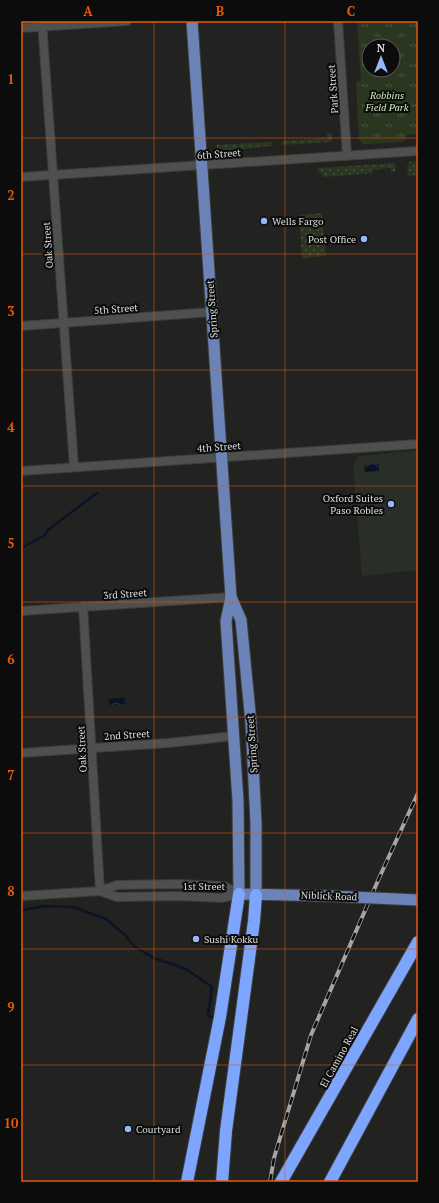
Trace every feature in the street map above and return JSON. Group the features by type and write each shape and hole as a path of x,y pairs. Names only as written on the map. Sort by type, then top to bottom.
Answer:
{"highway":[{"path":"187,1182 220,1017 239,894"},
{"path":"222,1182 226,1130 254,921 256,895"},
{"name":"El Camino Real","path":"281,1182 418,942"},
{"path":"330,1182 418,1019"}],"main road":[{"name":"Spring Street","path":"192,21 212,312 220,457 231,597 226,621 238,801 239,894"},
{"name":"Spring Street","path":"231,597 241,620 251,722 256,823 256,895"},
{"name":"Niblick Road","path":"239,894 418,900"}],"street":[{"path":"21,28 42,24 127,21"},
{"name":"Park Street","path":"338,21 347,156"},
{"name":"Oak Street","path":"42,24 74,467"},
{"name":"6th Street","path":"21,177 418,151"},
{"name":"5th Street","path":"21,326 212,312"},
{"name":"4th Street","path":"21,471 418,444"},
{"name":"3rd Street","path":"21,611 231,597"},
{"name":"Oak Street","path":"83,606 100,891"},
{"name":"2nd Street","path":"21,753 234,736"},
{"name":"1st Street","path":"21,896 100,891 117,885 178,884 224,886 239,894"},
{"name":"1st Street","path":"100,891 117,897 179,896 222,898 239,894"}],"shaded area":[{"path":"418,450 418,570 362,576 353,464 359,456"}],"green space":[{"name":"Robbins Field Park","path":"357,21 418,21 418,134 407,135 403,142 364,144 359,140 356,83 361,80"},
{"path":"327,133 332,133 332,140 330,142 282,145 282,141 327,138"},
{"path":"271,142 272,146 234,150 223,150 218,148 216,145"},
{"path":"418,161 418,175 408,176 407,166 409,165 409,162"},
{"path":"395,163 396,169 394,172 391,172 391,168 373,170 373,173 324,177 318,171 318,168"},
{"path":"322,213 326,256 302,258 299,215"}],"water":[{"path":"379,464 379,471 365,472 364,465"},
{"path":"125,697 125,704 109,705 109,699"}],"waterway":[{"path":"21,548 44,536 48,530 97,493"},
{"path":"21,910 45,906 73,907 106,919 125,935 135,947 154,958 186,969 212,987 208,1015 215,1020"}],"railway":[{"path":"270,1182 274,1158 311,1035 418,793"}],"place":[{"name":"Wells Fargo","path":"264,221"},
{"name":"Post Office","path":"364,239"},
{"name":"Oxford Suites Paso Robles","path":"391,504"},
{"name":"Sushi Kokku","path":"196,939"},
{"name":"Courtyard","path":"128,1129"}]}
